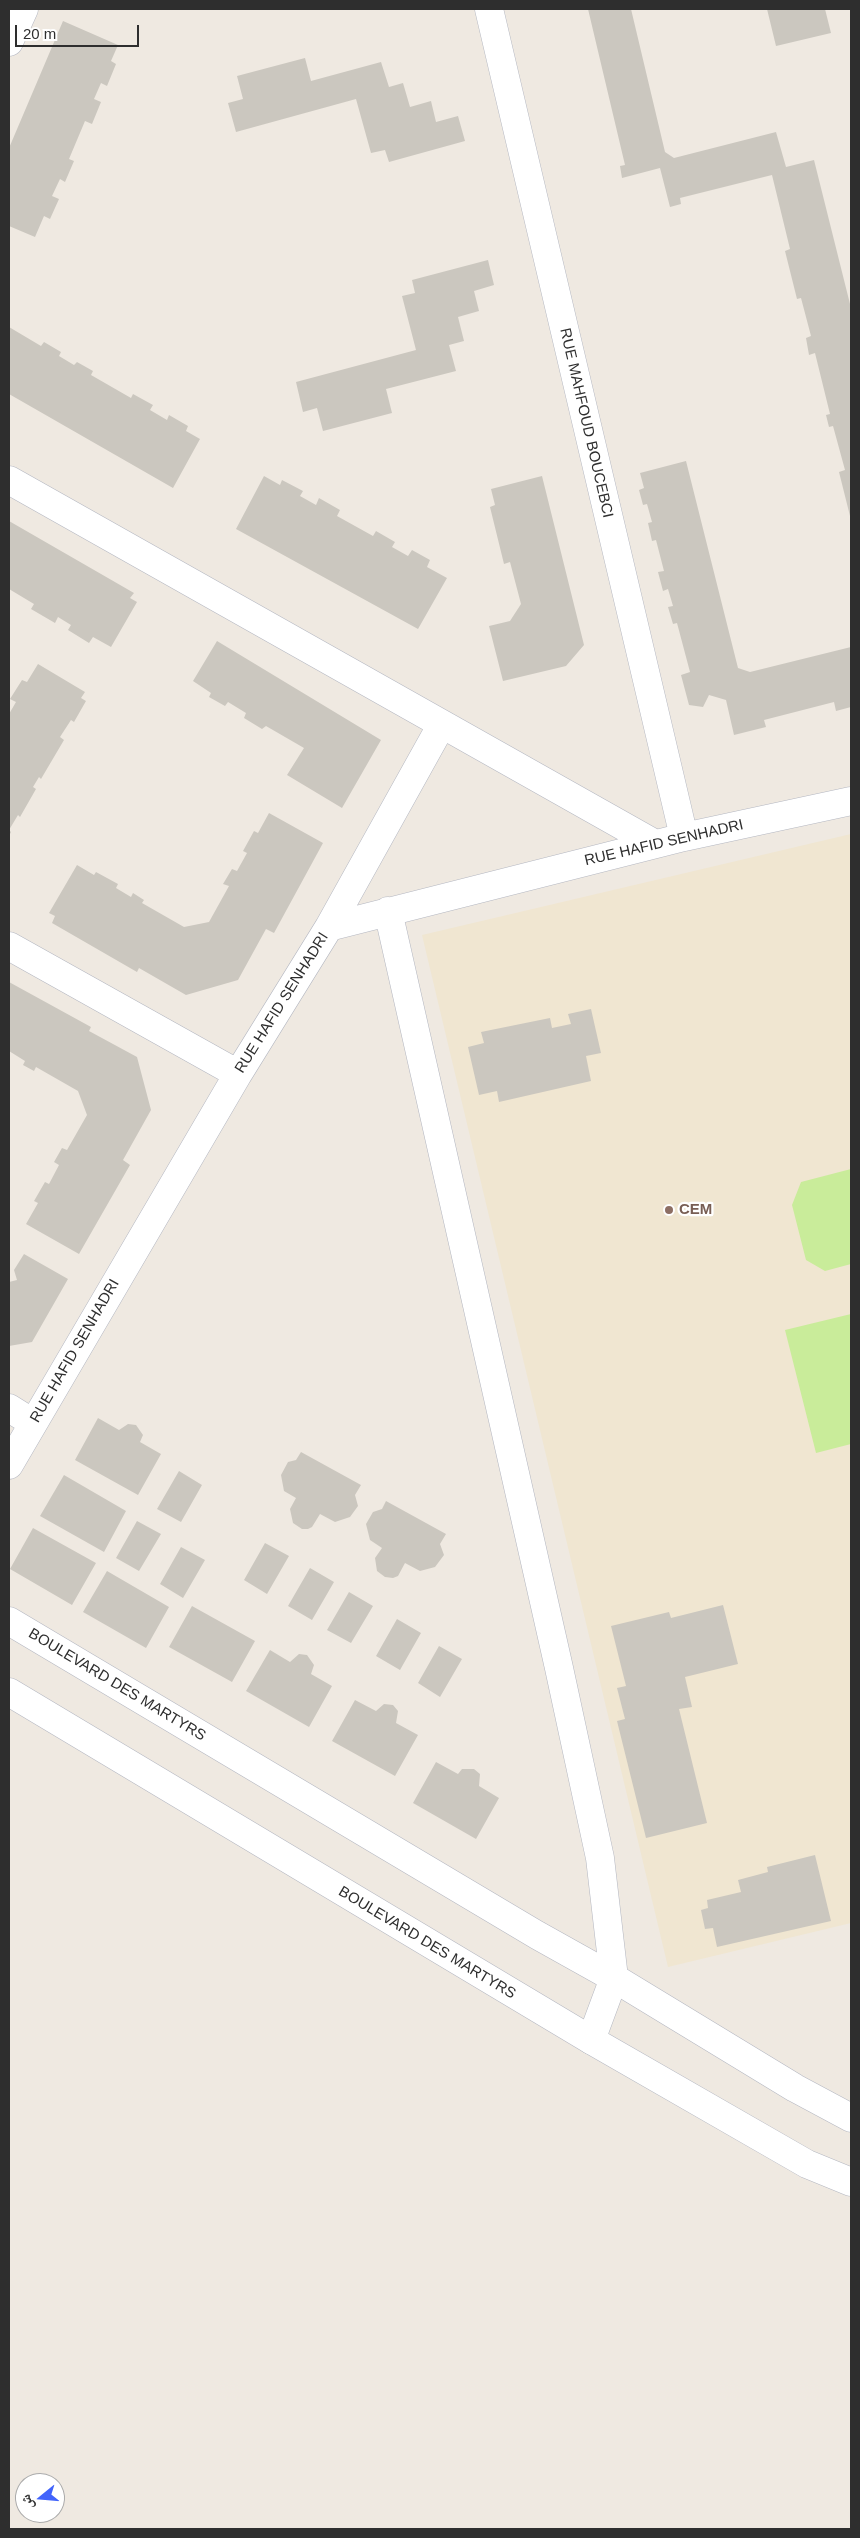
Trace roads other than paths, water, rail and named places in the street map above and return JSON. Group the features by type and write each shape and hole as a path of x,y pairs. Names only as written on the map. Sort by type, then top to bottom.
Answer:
{"street":[{"path":"9,42 24,9"},
{"name":"RUE MAHFOUD BOUCEBCI","path":"489,9 684,837"},
{"path":"9,480 654,844"},
{"path":"328,927 442,724"},
{"name":"RUE HAFID SENHADRI","path":"9,1464 238,1074 328,927 654,844 851,801"},
{"path":"388,912 574,1734 600,1858 614,1978 590,2040"},
{"path":"9,946 238,1074"},
{"path":"9,1408 33,1423"},
{"name":"BOULEVARD DES MARTYRS","path":"9,1621 528,1930 614,1978 795,2088 851,2118"},
{"name":"BOULEVARD DES MARTYRS","path":"9,1692 590,2040 807,2164 851,2182"}],"place":[{"name":"CEM","path":"669,1210"}]}
